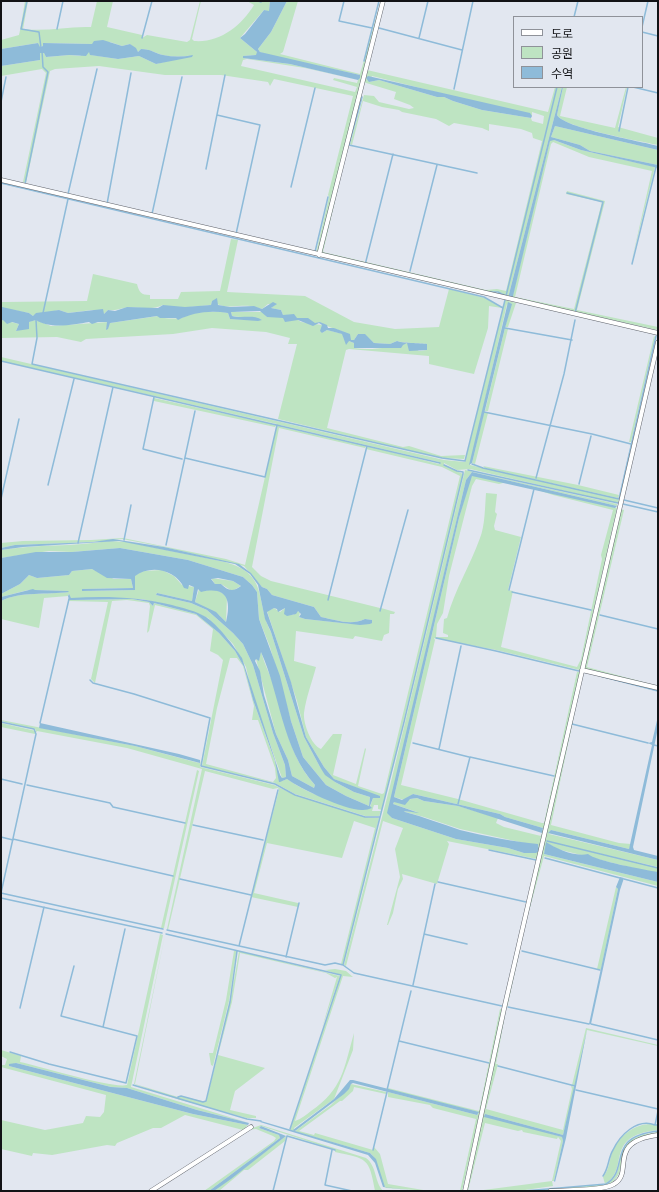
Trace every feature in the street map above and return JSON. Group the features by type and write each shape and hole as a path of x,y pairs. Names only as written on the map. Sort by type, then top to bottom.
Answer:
{"street":[{"path":"319,255 383,1"},
{"path":"1,180 658,333"},
{"path":"464,1191 504,1009 658,342"},
{"path":"582,670 658,688"},
{"path":"151,1191 251,1127"},
{"path":"550,1191 602,1188 614,1184 620,1178 624,1155 629,1147 637,1140 658,1136"}],"green space":[{"path":"25,1 28,1 23,29 40,30 91,27 97,1 113,1 107,27 142,35 142,38 147,35 187,42 190,40 200,1 192,39 194,41 213,39 229,32 243,20 254,5 247,1 270,1 269,12 264,10 240,38 257,52 257,55 243,56 243,58 290,64 358,80 360,75 268,55 260,52 258,49 271,32 287,1 298,1 283,52 280,54 360,74 381,1 385,1 367,70 548,112 555,88 562,88 508,298 490,293 499,293 505,297 505,295 499,292 485,292 316,253 329,197 328,195 353,96 274,79 270,86 268,82 221,75 165,75 99,66 55,69 50,71 26,183 23,182 46,73 42,69 1,76 1,66 40,60 40,53 44,53 46,57 69,55 80,56 89,51 91,55 118,59 139,56 156,64 192,55 170,56 144,49 141,49 138,52 130,44 122,46 110,42 92,44 44,43 43,46 39,47 38,43 1,49 1,40 19,35","holes":["247,59 305,68 358,80 357,83 334,78 333,80 357,87 355,92 241,66 243,60","372,76 532,116 532,112 544,116 543,124 532,121 531,118 482,110 444,97 437,97 379,80 369,82","363,82 396,92 394,99 414,108 409,109 379,102 374,96 364,95 350,144 352,145 363,101 402,112 436,119 449,126 454,123 482,128 489,131 489,124 521,129 532,133 533,138 542,141 506,291 497,289 486,290 323,252"]},
{"path":"563,88 567,88 560,116 615,128 627,88 618,127 658,138 658,145 573,125 557,115"},
{"path":"555,126 658,150 658,165 590,151 580,145 551,137"},
{"path":"550,140 554,140 581,150 655,167 631,264 652,171 589,157 553,142 551,144 515,297 574,309 602,202 566,194 567,191 605,201 577,310 658,327 658,330 512,298"},
{"path":"231,239 238,240 227,292 305,296 354,322 395,329 439,327 449,289 485,298 502,308 489,306 488,328 474,374 429,364 429,356 349,349 346,350 327,428 403,447 409,446 441,456 465,455 464,459 442,458 278,419 297,344 288,344 290,338 266,332 212,328 173,334 86,339 81,342 57,337 1,338 1,321 3,320 19,324 16,331 29,326 28,322 36,320 51,326 108,322 106,330 110,323 158,316 173,319 182,318 188,314 206,312 228,313 230,319 262,320 232,316 231,312 233,311 263,312 267,317 280,317 315,324 283,315 281,310 271,308 276,304 268,304 262,309 251,306 226,306 212,301 211,305 193,307 174,307 163,305 154,308 124,308 108,310 104,314 92,310 68,313 59,310 33,316 29,313 1,308 1,302 87,301 93,274 137,284 141,292 150,295 150,299 178,299 181,292 220,291","holes":["320,322 343,332 350,336 350,340 354,340 358,334 365,335 374,343 390,344 397,341 427,344 427,350 419,351 407,343 374,349 354,348 354,343 344,339 343,334 327,330 322,333 322,325 315,324"]},
{"path":"505,300 516,303 508,327 505,327 510,309 507,304 470,465 619,499 618,503 470,469 457,470 444,463 444,465 463,474 382,810 378,809 378,805 374,805 372,811 381,811 379,816 365,816 295,794 275,783 202,766 223,660 218,655 210,651 213,629 196,615 155,605 149,631 147,633 149,603 127,600 112,601 95,683 91,679 108,602 69,600 132,599 149,602 153,606 154,603 196,614 219,633 235,651 244,667 253,700 282,781 287,779 316,795 347,805 368,809 373,798 380,797 334,779 324,767 306,737 297,701 267,611 274,608 280,612 285,608 285,612 293,615 297,611 300,612 299,617 305,619 352,624 370,624 372,620 365,619 349,622 321,617 314,607 272,595 267,589 262,587 244,566 164,547 122,539 93,542 15,545 1,548 1,543 23,541 123,538 226,559 245,565 277,424 1,361 1,357 444,460 465,462","holes":["280,425 439,462 439,464 367,446 366,449 442,467 460,476 384,793 382,794 358,786 365,748 356,784 333,775 342,734 333,734 321,749 317,747 311,738 306,728 304,713 316,667 294,661 296,631 353,639 355,636 382,641 384,635 389,633 390,614 394,614 395,612 381,608 380,610 380,608 271,581 261,576 252,567 279,428 365,448 366,446 282,427","230,658 237,658 243,666 254,706 252,720 258,720 275,768 276,778 273,782 206,764 217,708"]},
{"path":"505,328 508,329 488,411 485,411"},
{"path":"654,336 631,442 629,442"},
{"path":"154,398 276,425 275,427 154,401"},
{"path":"484,412 488,413 475,464 472,463"},
{"path":"483,466 578,485 619,495 618,498 485,468"},
{"path":"465,470 617,504 617,506 472,472 466,480 388,813 392,818 456,839 508,848 524,853 524,843 460,829 405,812 403,811 417,812 393,804 394,802 417,798 424,801 458,806 498,818 496,823 504,827 541,836 543,828 505,817 500,814 413,794 404,800 394,797 459,518 472,475 507,482 499,484 476,479 472,486 449,576 443,613 437,624 436,637 448,637 448,635 443,633 444,619 447,618 454,597 482,533 486,493 497,494 495,512 497,514 494,526 495,530 521,537 508,590 513,591 501,647 577,667 581,659 602,559 601,555 613,510 535,489 617,508 580,670 496,650 434,638 435,640 401,785 458,799 542,823 544,823 577,672 580,672 503,1007 537,859 447,841 449,844 437,884 402,874 403,879 398,889 393,913 387,925 400,877 395,849 403,828 383,821 346,966 344,965 390,786"},
{"path":"621,509 624,510 587,667 658,686 585,669 584,667"},
{"path":"109,541 127,542 225,562 239,567 255,581 304,737 320,767 335,782 354,792 370,797 369,806 326,785 303,757 270,647 259,619 257,592 243,577 188,560 120,548 72,552 49,551 1,558 1,550"},
{"path":"92,569 114,579 131,579 133,588 83,589 82,591 135,590 135,575 144,571 162,570 174,576 182,585 194,587 192,601 157,593 156,595 191,603 207,610 243,644 253,665 273,733 285,765 286,777 282,778 252,693 246,667 233,644 208,618 182,608 142,599 71,598 68,594 68,596 44,598 39,628 1,619 1,601 17,596 68,592 28,590 1,597 1,594 20,584 29,575 37,578 69,575 72,571"},
{"path":"211,578 233,581 241,586 232,591 221,584 215,584"},
{"path":"199,589 205,591 211,589 217,590 227,597 226,622 219,615 195,602"},
{"path":"261,651 275,689 289,739 300,763 315,785 314,788 292,776 288,760 276,734 256,659 259,660"},
{"path":"583,673 551,825 619,843 631,844 629,849 551,830 549,834 658,860 658,867 546,841 658,868 658,872 649,872 557,849 547,843 544,854 658,882 658,886 544,856 526,922 506,1008"},
{"path":"1,720 135,746 200,763 201,760 200,767 274,785 295,795 364,817 379,818 343,964 341,964 375,828 354,821 342,858 267,843 254,893 298,903 298,907 251,897 279,790 278,788 273,789 205,771 168,930 202,769 127,748 37,731 35,734 1,727 1,723 36,731 35,729"},
{"path":"197,770 199,771 164,928 161,928"},
{"path":"616,887 618,889 601,969 597,969"},
{"path":"160,934 163,935 131,1087 249,1123 197,1110 127,1088 111,1087 16,1063 9,1066 193,1114 248,1125 243,1130 185,1115 161,1128 153,1128 117,1143 115,1146 107,1145 52,1155 33,1153 32,1156 1,1149 1,1120 45,1130 83,1123 86,1116 100,1117 104,1112 106,1095 1,1067 1,1065 5,1065 7,1059 1,1056 1,1050 21,1056 20,1062 92,1081 107,1084 127,1085"},
{"path":"165,935 135,1084 178,1097 181,1096 206,1102 218,1055 265,1068 235,1091 230,1110 256,1116 256,1118 247,1118 177,1099 134,1084"},
{"path":"234,951 237,951 229,1001 213,1066 211,1065 209,1053 213,1053 226,1000"},
{"path":"239,951 340,976 322,1028 337,977 335,978 326,973 240,953 232,1002 219,1053"},
{"path":"335,969 346,971 353,977 343,976 295,1121 322,1103 336,1086 341,1077 354,1033 353,1050 334,1099 294,1128 295,1131 331,1105 351,1084 386,1092 386,1094 354,1087 353,1091 342,1101 299,1131 314,1135 315,1133 373,1150 374,1147 380,1154 388,1184 429,1191 386,1188 381,1180 376,1161 370,1153 290,1130 341,975 325,970"},
{"path":"500,1009 503,1010 462,1191 460,1191 476,1119 433,1108 430,1105 388,1097 388,1092 477,1115 478,1112 388,1090 388,1088 479,1111"},
{"path":"506,1010 496,1064 498,1064 486,1109 563,1130 572,1089 571,1086 575,1087 563,1135 485,1114 562,1137 563,1141 554,1181 552,1181 561,1141 558,1137 557,1139 485,1123 468,1191 466,1191"},
{"path":"586,1028 658,1046 587,1030 575,1086 572,1085"},
{"path":"651,1124 658,1126 658,1130 641,1133 630,1139 623,1146 616,1170 612,1178 605,1184 603,1177 607,1171 616,1145 624,1135 634,1128"},
{"path":"261,1125 366,1158 370,1161 378,1183 383,1191 375,1191 371,1172 365,1161 360,1158 335,1152 335,1150 261,1126 259,1128 279,1135 280,1138 209,1191 204,1191 274,1141 276,1138 273,1136 256,1129 247,1130"},
{"path":"658,1132 658,1134 641,1137 631,1142 626,1148 617,1176 612,1182 603,1187 528,1191 607,1184 614,1178 618,1170 624,1147 630,1141 641,1135"},
{"path":"286,1136 285,1141 248,1170 244,1170 219,1191 214,1191"},
{"path":"552,1181 553,1186 518,1191 476,1191"}],"water":[{"path":"270,1 287,1 271,32 258,49 260,52 360,75 360,78 358,80 290,64 243,58 243,56 256,55 257,52 240,38 264,10 269,11"},
{"path":"103,40 122,46 130,44 136,48 138,52 141,49 144,49 170,56 193,55 192,57 156,64 139,56 118,59 90,55 89,52 86,56 69,55 46,57 44,53 40,53 40,60 1,66 1,49 38,43 40,47 43,46 43,43 92,44 94,41"},
{"path":"368,76 530,113 532,116 531,118 482,110 444,97 437,97 379,80 369,82 366,78"},
{"path":"563,88 557,115 563,120 573,125 603,134 658,146 658,150 555,126 551,137 580,145 590,151 658,165 658,168 581,150 554,140 550,141 512,299 508,298"},
{"path":"217,298 218,305 230,307 254,306 262,309 273,302 277,304 271,308 281,310 283,315 294,314 297,318 308,318 315,323 320,322 327,325 328,328 334,328 350,334 351,340 354,340 358,334 365,334 374,343 390,344 397,341 427,344 427,350 409,351 407,343 401,348 354,348 354,343 349,341 346,345 342,334 327,330 322,333 320,331 322,325 319,323 313,326 298,320 285,322 283,318 267,317 260,311 231,312 232,316 254,317 262,320 258,321 230,319 228,313 209,312 196,313 178,320 176,318 160,318 157,316 110,323 108,329 106,330 107,322 92,324 89,322 69,325 48,325 36,320 29,322 29,329 16,331 19,324 12,322 7,324 3,320 1,321 2,307 29,313 33,316 36,313 59,310 68,313 103,309 104,314 108,310 115,311 127,307 158,308 163,305 185,307 211,305 212,301"},
{"path":"508,302 512,304 472,463 469,465"},
{"path":"472,472 617,506 615,508 472,476 459,518 394,797 402,800 413,794 500,814 505,817 543,828 542,833 458,806 424,801 417,798 410,799 405,805 394,802 393,804 419,813 404,811 405,812 460,830 519,842 538,844 539,851 536,853 524,853 508,848 456,839 392,818 387,813 466,480"},
{"path":"113,539 164,547 239,564 251,573 262,587 267,589 272,595 314,607 321,617 349,622 365,619 372,620 372,623 370,624 360,625 305,619 299,617 301,614 298,611 296,614 287,616 284,614 285,608 278,612 277,609 274,608 267,612 291,682 306,737 324,767 334,779 380,796 380,798 373,798 370,806 372,808 363,810 346,807 302,788 287,779 279,782 275,761 253,700 244,667 235,651 219,633 196,614 154,603 153,606 149,602 132,599 69,600 68,596 69,594 71,598 122,598 147,600 159,602 194,611 206,617 216,625 242,658 280,775 282,778 286,777 285,765 273,733 253,665 243,644 207,610 191,603 156,595 157,593 192,601 194,587 189,585 188,589 184,588 175,577 169,573 148,570 135,576 135,590 82,591 82,589 133,588 131,579 107,578 92,569 72,571 69,575 37,578 29,575 20,584 1,594 1,558 36,552 72,552 120,548 188,560 243,577 257,592 259,619 280,676 291,721 303,757 326,785 369,806 370,797 354,792 325,775 304,737 271,632 265,619 258,585 250,574 235,564 119,541 23,547 1,550 1,548 15,545 93,542","holes":["218,578 233,581 241,586 233,590 228,589 221,584 215,584 211,579","198,589 201,592 216,591 221,593 225,596 227,601 228,614 226,622 216,612 195,602","261,652 273,685 288,738 304,771 315,785 314,788 292,776 288,760 276,734 264,695 260,671 255,661 256,659 259,661"]},
{"path":"33,589 69,592 17,596 1,601 1,597"},
{"path":"658,716 658,728 633,847 634,850 658,856 658,860 548,833 551,830 629,849 652,745 648,743 652,742"},
{"path":"40,723 179,754 200,760 200,763 135,746 39,728"},
{"path":"546,842 560,850 571,853 583,855 588,854 610,862 658,872 658,882 544,854"},
{"path":"620,877 624,878 620,890 591,1024 589,1024 618,889 616,887"},
{"path":"587,1030 566,1138 555,1182 563,1141 562,1137 484,1117 485,1114 563,1135"},
{"path":"16,1063 111,1087 127,1088 197,1110 249,1123 248,1125 193,1114 9,1066 9,1064"},
{"path":"350,1080 479,1112 477,1115 353,1083 344,1094 295,1131 293,1130 334,1099"},
{"path":"261,1121 370,1153 376,1159 385,1187 416,1191 383,1187 375,1163 368,1155 260,1122"},
{"path":"261,1126 286,1136 231,1179 214,1191 209,1191 280,1138 279,1135 259,1128"}],"waterway":[{"path":"27,1 21,29 39,32 41,48"},
{"path":"57,29 63,1"},
{"path":"142,38 152,1"},
{"path":"344,1 339,21 372,28"},
{"path":"364,61 379,1"},
{"path":"419,38 428,1"},
{"path":"454,89 473,1"},
{"path":"574,16 578,1"},
{"path":"643,23 648,1"},
{"path":"379,28 462,50"},
{"path":"643,32 658,36"},
{"path":"25,184 48,72 43,67 42,51"},
{"path":"68,194 97,69"},
{"path":"107,204 131,73"},
{"path":"206,169 225,75"},
{"path":"1,102 6,77"},
{"path":"152,214 182,77"},
{"path":"291,187 315,88"},
{"path":"489,292 498,292 506,296 557,88"},
{"path":"619,131 628,88"},
{"path":"637,88 658,93"},
{"path":"362,97 349,145 477,173"},
{"path":"217,115 260,125 236,234"},
{"path":"365,265 393,154"},
{"path":"410,271 437,165"},
{"path":"632,264 656,167"},
{"path":"1,183 484,297 503,308"},
{"path":"567,193 603,202 575,313"},
{"path":"315,252 328,197"},
{"path":"43,313 68,199"},
{"path":"36,320 37,338 32,364 442,458 465,461 505,300"},
{"path":"536,478 564,374 575,320"},
{"path":"505,328 572,340"},
{"path":"472,464 483,468 619,499 656,336"},
{"path":"1,361 440,463"},
{"path":"48,485 74,379"},
{"path":"78,543 113,387"},
{"path":"154,397 143,449 182,459"},
{"path":"166,545 195,411"},
{"path":"484,412 592,434 631,444"},
{"path":"1,499 19,419"},
{"path":"185,458 265,477 277,425"},
{"path":"579,484 591,436"},
{"path":"328,600 367,446"},
{"path":"90,680 93,683 134,694 210,718 201,766 275,784 295,795 365,817 380,817 463,474 463,472 444,465"},
{"path":"468,470 618,503"},
{"path":"509,590 534,489"},
{"path":"624,500 658,508"},
{"path":"623,504 658,512"},
{"path":"124,540 131,505"},
{"path":"380,611 408,510"},
{"path":"512,592 591,610"},
{"path":"40,723 69,599"},
{"path":"600,615 658,629"},
{"path":"436,638 579,671"},
{"path":"439,749 461,646"},
{"path":"600,676 658,691"},
{"path":"1,722 34,729 36,734 1,893 163,929"},
{"path":"572,724 648,743"},
{"path":"413,743 469,757"},
{"path":"654,745 658,746"},
{"path":"458,804 470,757 554,776"},
{"path":"1,779 22,784"},
{"path":"27,785 110,803 113,807 185,823"},
{"path":"239,946 278,790"},
{"path":"167,930 325,965 335,963 343,965 380,817"},
{"path":"193,825 263,840"},
{"path":"1,837 13,840"},
{"path":"13,839 173,876"},
{"path":"547,841 658,868"},
{"path":"489,850 536,860"},
{"path":"545,858 620,878"},
{"path":"180,879 251,895"},
{"path":"624,879 658,888"},
{"path":"438,882 526,902"},
{"path":"413,985 435,884"},
{"path":"1,898 162,933"},
{"path":"286,957 299,903"},
{"path":"20,1008 44,907"},
{"path":"103,1027 125,929"},
{"path":"166,934 341,975 290,1129"},
{"path":"424,934 467,944"},
{"path":"178,1097 181,1096 203,1102 206,1101 230,1002 237,951"},
{"path":"522,951 600,970"},
{"path":"343,965 354,973 502,1006"},
{"path":"10,1052 49,1064 126,1083 137,1036 61,1016 74,966"},
{"path":"387,1090 411,991"},
{"path":"508,1007 589,1024"},
{"path":"591,1024 658,1040"},
{"path":"399,1041 489,1063"},
{"path":"498,1066 575,1086"},
{"path":"133,1085 247,1119 261,1121"},
{"path":"576,1090 658,1109"},
{"path":"373,1150 387,1092"},
{"path":"658,1111 655,1125 658,1125"},
{"path":"603,1176 611,1153 616,1144 630,1129 648,1123 655,1125"},
{"path":"524,1191 606,1184 613,1178 617,1170 624,1146 641,1134 658,1131"},
{"path":"287,1136 335,1150"},
{"path":"273,1191 287,1136"},
{"path":"332,1150 325,1185 352,1191"},
{"path":"593,1191 601,1191"}]}
